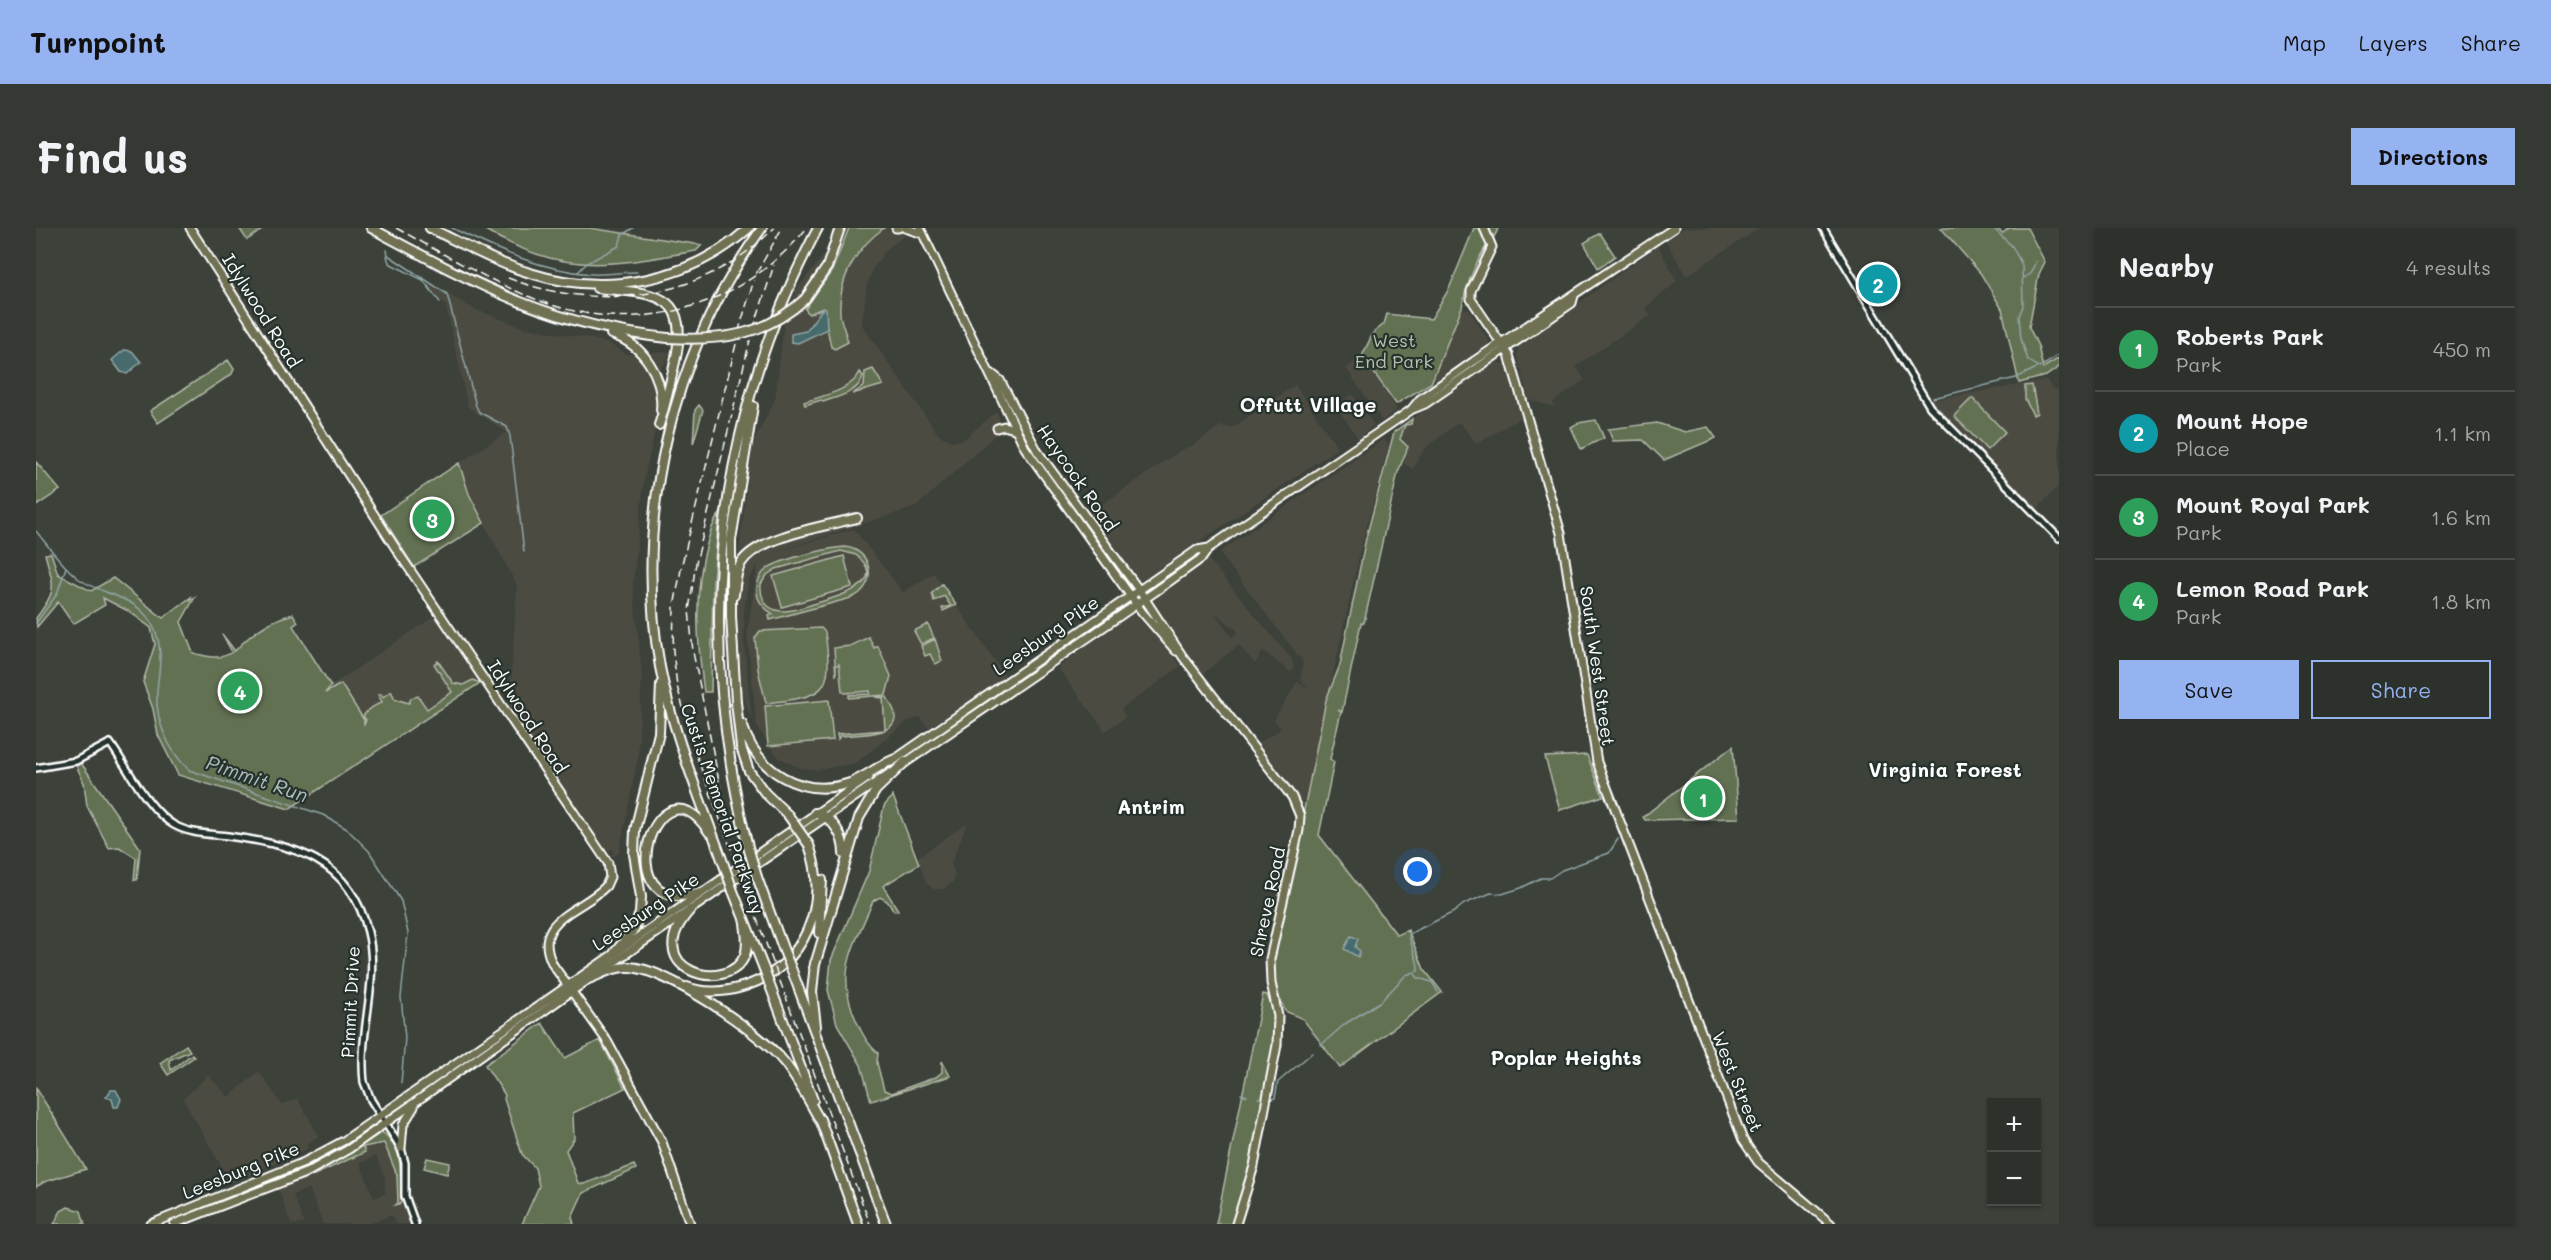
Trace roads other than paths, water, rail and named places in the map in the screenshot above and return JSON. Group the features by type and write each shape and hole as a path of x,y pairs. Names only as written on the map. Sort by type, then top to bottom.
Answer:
{"highway":[{"path":"371,228 493,292 538,311 626,340 645,358 654,372 660,393 658,425 666,404 680,336 679,323 672,308 663,301 646,294 578,286 509,266 430,228"},
{"path":"548,278 600,284 658,277 711,256 748,228"},
{"name":"Custis Memorial Parkway","path":"762,228 724,289 697,345 678,398 657,494 652,581 661,667 679,740 858,1224"},
{"name":"Custis Memorial Parkway","path":"818,228 774,325 760,364 734,463 719,578 718,667 723,723 732,776 757,877 886,1224"},
{"path":"578,323 668,338 716,339 744,335 773,323 805,299 827,267 840,228"},
{"path":"774,325 755,393 733,514 730,552 731,629 740,742 746,764 760,788 788,815 810,849 821,875 823,888 814,968 814,1015 826,1065"},
{"path":"731,629 738,571 748,555 772,541 857,518"},
{"path":"615,952 634,929 640,913 641,897 634,854 635,830 659,733 662,704 661,667"},
{"path":"736,690 742,726 752,750 768,768 791,782 815,788 838,786 856,780 895,759"},
{"path":"814,968 843,865 859,818 869,800 905,762"},
{"path":"700,893 681,897 665,893 657,886 648,870 651,831 661,816 672,811 683,811 700,820 716,843"},
{"path":"816,813 826,816 842,839 843,865"},
{"path":"671,981 698,990 731,990 763,979 785,963 804,940 815,912 818,884 810,849"},
{"path":"690,910 674,931 672,949 679,963 696,973 723,974 736,968 747,949 745,923"},
{"path":"591,978 627,966 652,972 739,1022 766,1044 791,1072 822,1124"}],"main road":[{"name":"Idylwood Road","path":"190,228 400,555 608,863 610,877 606,886 559,919 548,935 550,959 607,1041 662,1142 690,1224"},
{"path":"905,228 922,231"},
{"name":"South West Street","path":"1484,228 1492,247 1472,291 1471,299 1503,346 1532,428 1562,540 1595,756 1683,988"},
{"path":"1209,548 1411,410 1420,399 1503,346 1568,296 1574,296 1674,228"},
{"name":"Haycock Road","path":"922,231 991,373 995,389 1015,430 1035,463 1130,595"},
{"name":"Haycock Road","path":"991,373 1000,380 1038,452 1144,599"},
{"path":"997,428 1004,426 1015,430"},
{"name":"Leesburg Pike","path":"174,1224 308,1172 349,1149 421,1100 615,952 1130,595 1197,550 1209,548"},
{"name":"Leesburg Pike","path":"152,1224 304,1162 345,1140 569,988 591,978 1144,599 1202,558 1209,548"},
{"name":"Shreve Road","path":"1130,595 1183,657 1292,797 1300,816 1299,830 1270,959 1271,982 1278,1016 1276,1046 1254,1166 1236,1224"},
{"name":"Shreve Road","path":"1144,599 1183,657"},
{"name":"West Street","path":"1683,988 1747,1148 1765,1168 1832,1224"},
{"path":"401,1149 403,1125 411,1110 421,1100"}],"street":[{"path":"1824,228 1925,400 2059,538"},
{"name":"Pimmit Drive","path":"36,768 76,761 110,743 155,808 174,825 192,832 287,846 321,863 348,889 362,913 370,942 371,966 363,1074 369,1096 401,1149 405,1163 406,1205 415,1224"}],"water":[{"path":"823,308 826,309 827,329 798,343 791,342 791,334 806,331"},
{"path":"124,350 132,351 141,362 127,374 121,372 112,360"},
{"path":"1351,936 1358,939 1355,947 1360,951 1358,957 1344,949"},
{"path":"111,1090 116,1090 121,1099 118,1107 114,1107 112,1099 106,1097"}],"waterway":[{"path":"452,228 503,251 555,268 591,274 637,272"},
{"path":"578,272 587,263 619,246 622,235 633,228"},
{"path":"1993,228 2012,246 2022,265 2023,306 2019,316 2021,339 2028,360 2040,368"},
{"path":"387,250 388,255 447,294 476,406 479,412 507,427 510,436 524,552"},
{"path":"387,256 389,263 423,280 440,302"},
{"path":"2023,278 2030,274 2036,261"},
{"path":"1933,398 2016,378 2047,363 2059,354"},
{"name":"Pimmit Run","path":"36,531 61,562 79,579 131,603 148,617 159,644 158,713 169,744 189,770 323,815 347,829 369,851 401,901 408,933 401,997 405,1038 401,1083"},
{"path":"36,623 57,594 66,567"},
{"path":"1321,1045 1345,1024 1381,1001 1406,975 1418,971 1409,935 1413,932 1454,912 1464,904 1491,893 1502,894 1521,888 1541,878 1550,878 1562,870 1609,853 1618,839"},
{"path":"1415,974 1418,978 1432,982 1438,992"},
{"path":"1269,1100 1275,1098 1278,1082 1312,1053"},
{"path":"1241,1094 1247,1096"}],"railway":[{"path":"396,228 468,268 543,302 580,312 616,316 652,315 687,308 720,295 752,278 781,255 807,228"},
{"path":"508,278 543,289 578,295 614,297 649,293 683,285 716,271 746,252 774,228"},
{"path":"756,274 782,228"},
{"path":"753,330 774,265"},
{"path":"738,333 754,280"},
{"path":"727,821 693,652 689,610 696,563 750,340"},
{"path":"736,344 682,564 674,607 673,651 677,686 698,760 870,1224"}],"place":[{"name":"Mount Hope","path":"1878,284"},
{"name":"Mount Royal Park","path":"432,519"},
{"name":"Lemon Road Park","path":"240,691"},
{"name":"Roberts Park","path":"1703,798"}],"district":[{"name":"Offutt Village","path":"1308,405"},
{"name":"Virginia Forest","path":"1945,770"},
{"name":"Antrim","path":"1151,807"},
{"name":"Poplar Heights","path":"1566,1058"}],"park label":[{"name":"West End Park","path":"1394,351"}]}
